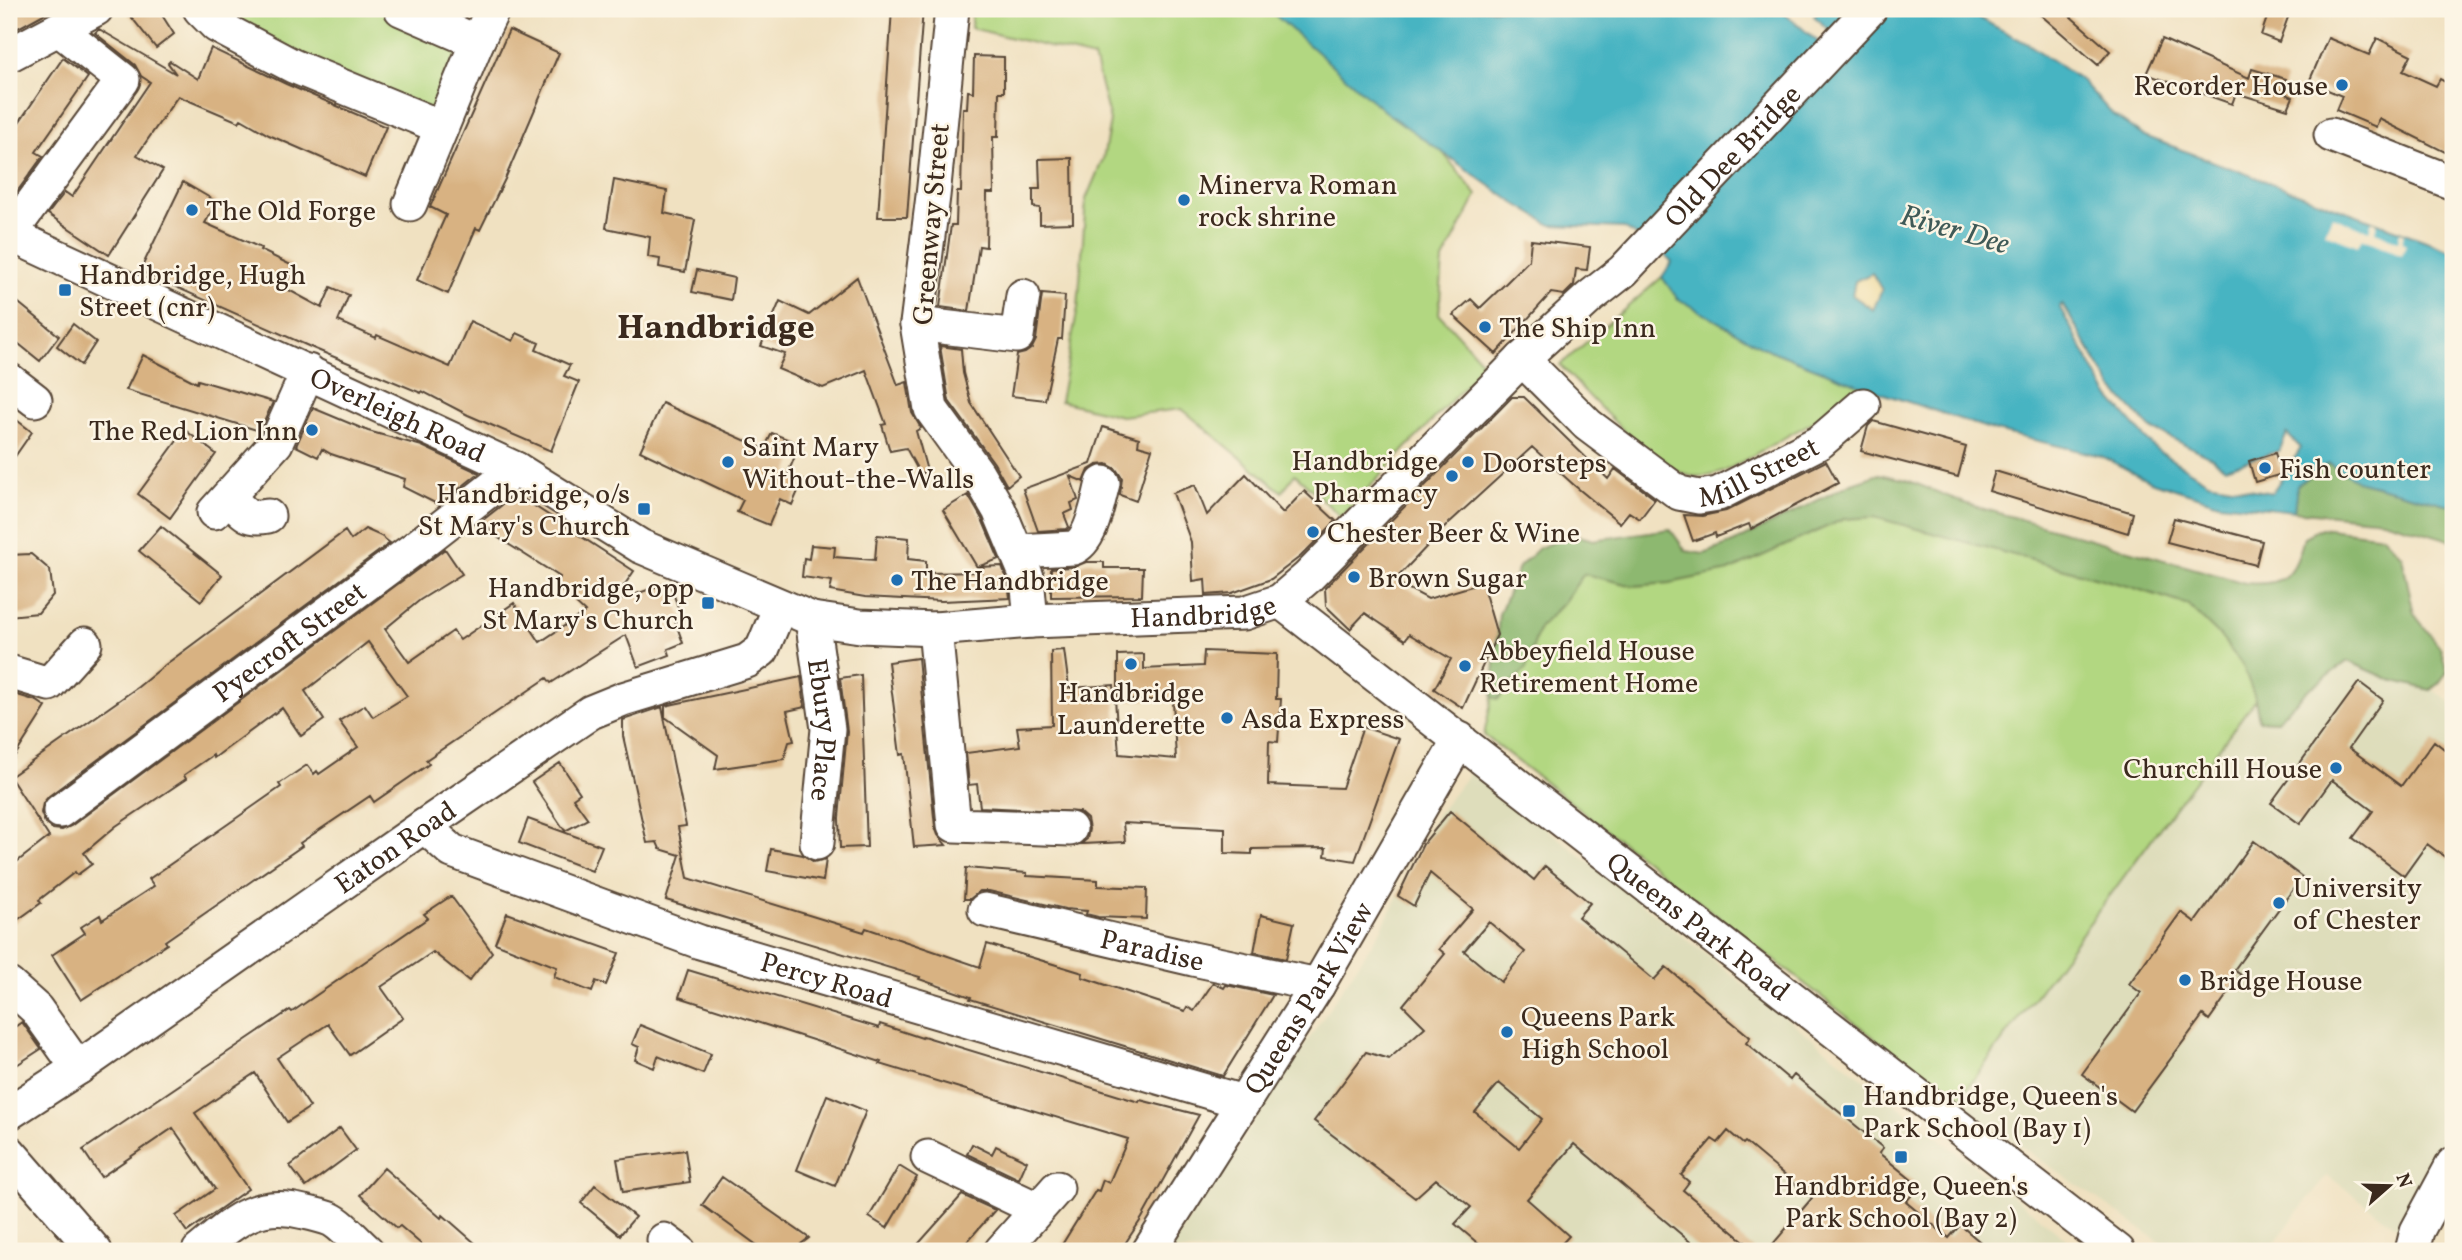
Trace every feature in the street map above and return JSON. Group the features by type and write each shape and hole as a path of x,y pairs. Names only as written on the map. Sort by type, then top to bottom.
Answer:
{"street":[{"path":"9,55 96,9"},
{"path":"201,9 217,26 293,66 441,127"},
{"path":"401,9 477,42"},
{"path":"410,204 493,9"},
{"name":"Greenway Street","path":"952,9 918,324 931,409 978,474 999,510 1027,577 1031,621"},
{"name":"Old Dee Bridge","path":"1602,288 1870,9"},
{"path":"9,234 123,80 60,30"},
{"path":"2344,134 2453,183"},
{"name":"Overleigh Road","path":"9,234 516,469 640,546 780,607"},
{"name":"Handbridge","path":"780,607 812,619 860,626 935,629 1031,621 1244,613 1280,601 1308,577 1522,359 1602,288"},
{"path":"918,324 1017,336 1023,296"},
{"name":"Mill Street","path":"1522,359 1588,425 1679,494 1699,497 1718,494 1820,442 1863,405"},
{"path":"268,516 256,518 221,504 276,443 308,371"},
{"path":"9,380 35,400"},
{"name":"Pyecroft Street","path":"60,811 415,548 516,469"},
{"path":"1017,551 1073,548 1080,545 1087,538 1103,482"},
{"name":"Queens Park Road","path":"1280,601 2118,1251"},
{"name":"Eaton Road","path":"9,1113 591,712 623,699 747,661 762,650 780,607"},
{"name":"Ebury Place","path":"812,619 828,729 817,843"},
{"path":"935,629 954,825 1070,829"},
{"path":"9,671 49,684 85,644"},
{"name":"Queens Park View","path":"1149,1251 1318,985 1460,739"},
{"name":"Percy Road","path":"424,826 452,851 700,942 1243,1102"},
{"name":"Paradise","path":"985,910 1318,985"},
{"path":"9,985 36,1009 78,1068"},
{"path":"9,1152 89,1249"},
{"path":"928,1157 1047,1199 1001,1251"},
{"path":"2412,1251 2417,1231 2453,1164"},
{"path":"200,1251 233,1223 250,1213 268,1208 296,1210 332,1220 367,1251"}],"shaded area":[{"name":"University of Chester","path":"2359,635 2453,704 2453,1134 2437,1151 2398,1228 2327,1175 2268,1251 2173,1251 1957,1102 2259,694"},
{"path":"1472,770 2082,1251 1169,1251 1381,930 1438,813"}],"green space":[{"path":"215,9 378,9 463,47 437,113 299,58"},
{"path":"972,9 1273,9 1440,149 1477,195 1443,260 1439,314 1485,365 1341,517 1295,474 1282,492 1182,409 1121,416 1060,401 1078,307 1086,199 1103,159 1110,121 1094,58 971,28"},
{"path":"1662,277 1677,298 1762,347 1862,386 1834,410 1723,472 1695,477 1676,470 1659,460 1622,429 1560,365"},
{"path":"2329,463 2357,481 2453,506 2453,541 2383,520 2294,511 2297,485"},
{"path":"1879,474 1907,480 1967,504 2245,583 2270,583 2286,575 2297,560 2304,537 2321,528 2383,536 2402,556 2414,614 2440,647 2447,672 2430,690 2391,680 2348,661 2308,690 2276,721 2259,720 2255,698 2243,666 2219,635 2188,605 1874,517 1844,519 1729,571 1670,583 1634,586 1584,574 1563,603 1539,628 1526,669 1498,699 1492,697 1499,614 1519,567 1539,548 1573,534 1593,540 1670,529 1686,551 1704,554 1733,543 1852,483"},
{"path":"1858,492 2269,604 2259,694 1957,1102 1484,735 1509,617 1571,561 1691,571"}],"sand":[{"path":"1872,273 1882,290 1874,310 1852,295 1855,281"}],"water":[{"name":"River Dee","path":"1268,9 1729,9 1760,13 1779,9 1840,60 1889,9 1962,9 2030,45 2082,81 2113,115 2142,135 2453,251 2453,506 2357,481 2329,463 2297,485 2294,511 2219,503 2150,481 2101,456 1996,431 1872,390 1762,347 1677,298 1662,277 1672,262 1665,254 1624,228 1551,225 1513,202 1384,111","holes":["1872,273 1882,290 1873,310 1852,295 1855,281","2062,304 2113,389 2150,428 2211,457 2225,468 2279,451 2287,434 2301,448 2272,493 2208,482 2155,449 2107,394 2059,306"]},
{"path":"1822,9 1855,9 1833,34 1814,16"}],"pier":[{"path":"2332,216 2369,231 2372,221 2377,223 2375,232 2398,241 2400,232 2404,233 2402,243 2406,245 2402,255 2362,238 2358,246 2325,233"}],"building":[{"path":"9,9 53,9 9,33"},
{"path":"125,9 158,9 174,34 156,48"},
{"path":"892,9 923,9 907,217 878,217"},
{"path":"2034,9 2062,9 2110,51 2098,65"},
{"path":"2270,9 2291,9 2279,42 2261,35"},
{"path":"99,29 176,74 168,63 170,61 198,79 211,48 386,127 365,177 269,135 241,119 239,122 178,96 137,155 163,170 109,255 48,214 65,192 72,197 150,82 141,76 135,65 95,33"},
{"path":"509,30 559,53 505,179 480,230 476,228 448,294 417,280 446,215 430,207"},
{"path":"2328,38 2369,55 2377,38 2411,55 2403,71 2436,86 2440,79 2453,86 2453,156 2379,119 2376,127 2336,110 2342,96 2309,82"},
{"path":"2162,39 2249,78 2252,69 2286,79 2282,92 2293,97 2288,109 2236,93 2232,104 2146,74"},
{"path":"974,56 1004,57 1004,92 999,92 998,137 993,137 994,193 987,193 986,247 979,246 969,311 940,307 951,225 956,225 957,192 961,192 963,108 967,108 968,91 973,92"},
{"path":"63,58 88,77 36,152 43,156 16,193 9,187 9,137"},
{"path":"1072,158 1073,223 1040,224 1040,208 1033,207 1033,189 1040,189 1039,159"},
{"path":"614,180 667,191 664,213 695,220 685,272 659,267 660,259 648,257 650,237 606,228"},
{"path":"183,182 217,202 205,223 261,248 260,250 293,266 285,288 322,308 331,287 349,295 338,321 450,367 470,321 513,341 517,333 539,343 536,350 570,365 564,376 579,382 551,451 468,415 422,391 421,393 315,349 140,271"},
{"path":"1531,240 1590,247 1587,270 1576,269 1574,285 1564,295 1551,293 1496,354 1453,315 1471,299 1480,308 1504,285 1529,260"},
{"path":"697,270 734,278 731,300 692,292"},
{"path":"857,277 898,385 907,382 912,413 921,428 916,431 927,471 920,474 906,448 890,451 882,425 886,424 866,370 823,388 778,369 785,354 761,346 780,301 809,315"},
{"path":"1042,294 1065,296 1062,339 1058,339 1045,400 1011,396 1017,355 1032,348 1036,340"},
{"path":"9,295 59,336 40,361 9,336"},
{"path":"73,324 96,342 81,365 57,346"},
{"path":"940,346 961,349 963,373 971,403 1019,476 1007,486 994,463 949,401"},
{"path":"143,355 197,383 198,380 273,402 260,431 126,390"},
{"path":"1512,397 1524,397 1608,479 1615,469 1655,499 1640,519 1629,512 1620,523 1532,447 1449,523 1394,581 1428,599 1482,583 1497,635 1463,708 1434,689 1451,659 1409,634 1405,640 1365,613 1350,629 1326,606 1325,588"},
{"name":"Saint Mary Without-the-Walls","path":"662,403 764,449 772,433 800,444 788,473 803,480 792,505 780,499 769,525 737,512 743,500 640,451"},
{"path":"313,408 368,431 422,446 479,473 439,505 403,487 405,479 322,449 318,457 296,446"},
{"path":"9,414 32,432 9,465"},
{"path":"1873,421 1966,447 1958,477 1861,451 1868,426"},
{"path":"1103,427 1139,438 1138,445 1152,449 1136,501 1120,495 1122,478 1116,469 1107,464 1097,465 1089,470 1084,482 1070,476 1078,500 1071,503 1073,510 1064,514 1069,527 1038,531 1023,489 1091,464"},
{"path":"185,430 216,454 170,518 138,494"},
{"name":"Fish counter","path":"2275,453 2282,474 2255,482 2249,461"},
{"path":"1826,461 1838,483 1751,529 1749,524 1716,537 1715,533 1693,541 1684,515 1702,516 1726,511"},
{"path":"1995,471 2133,513 2128,533 1989,491"},
{"path":"1246,474 1283,513 1304,491 1336,521 1301,556 1271,579 1232,593 1206,595 1205,579 1193,581 1191,542 1173,493 1195,485 1207,515"},
{"path":"516,494 634,571 612,603 669,582 682,618 675,621 683,643 668,649 670,655 638,667 626,635 551,683 547,678 426,760 429,764 374,802 370,796 300,843 302,846 165,941 167,944 81,1000 52,955 85,933 81,927 100,915 102,920 154,886 149,879 281,787 279,784 307,765 314,774 317,771 319,774 358,747 339,721 365,705 373,717 407,696 368,642 305,691 324,720 301,736 282,708 214,758 213,755 184,775 186,779 116,826 84,853 92,864 77,875 75,872 39,900 41,903 9,926 9,868 49,837 10,777 138,687 345,531 351,540 365,529 390,543 49,796 43,803 41,813 45,823 53,829 62,830 71,826 445,549 462,574 420,600 385,629 409,662 453,631 460,640 514,603 540,642 585,612 557,586 560,577 494,535 483,520"},
{"path":"968,495 982,519 999,559 977,567 943,510"},
{"path":"2174,518 2262,541 2256,565 2167,542"},
{"path":"161,526 222,575 201,601 139,551"},
{"path":"877,535 909,538 908,559 926,561 926,573 981,572 978,567 1002,566 1010,598 942,601 865,597 830,591 832,581 802,577 804,558 809,559 811,545 835,547 834,557 875,560"},
{"path":"31,554 50,570 53,595 38,613 9,616 9,555"},
{"path":"1086,562 1104,562 1104,568 1143,568 1142,596 1051,597 1051,568 1074,567"},
{"path":"1064,650 1069,688 1114,685 1119,754 1176,759 1173,700 1118,700 1118,655 1144,654 1144,669 1203,666 1204,651 1277,654 1276,699 1281,699 1278,742 1269,741 1268,785 1342,788 1363,727 1399,739 1355,861 1325,856 1326,848 1252,849 1252,854 1225,853 1225,828 1123,823 1125,842 1081,844 1087,839 1089,829 1087,819 1079,812 980,807 977,784 969,785 966,753 1020,746 1017,727 1052,725 1051,651"},
{"path":"918,658 935,827 946,845 914,847 904,754 900,755 888,662"},
{"path":"861,675 867,847 840,848 839,818 847,731 840,678"},
{"path":"801,677 805,707 787,711 794,741 789,742 784,759 715,769 718,755 665,717 665,706"},
{"name":"Churchill House","path":"2359,682 2383,700 2349,748 2401,786 2434,741 2453,756 2453,863 2427,844 2404,876 2353,838 2373,811 2332,780 2300,824 2271,803"},
{"path":"11,693 37,701 46,707 9,765 9,696"},
{"path":"662,707 686,826 678,827 688,878 864,932 866,928 980,967 987,944 1083,973 1082,977 1185,1011 1187,1007 1194,1011 1213,983 1224,988 1226,985 1273,995 1223,1076 970,999 971,997 919,979 920,977 666,900 680,855 660,849 657,842 647,843 623,736 623,720"},
{"path":"560,763 580,793 573,798 588,819 565,831 532,782"},
{"name":"Queens Park High School","path":"1450,811 1534,880 1545,866 1590,903 1578,917 1654,980 1666,967 1750,1037 1746,1043 1790,1080 1794,1075 1883,1148 1879,1153 1919,1186 1906,1202 1949,1238 1960,1225 1991,1251 1767,1251 1812,1198 1728,1131 1718,1143 1712,1139 1681,1175 1689,1182 1683,1190 1756,1251 1701,1251 1574,1144 1527,1199 1569,1236 1555,1251 1487,1251 1455,1224 1471,1207 1436,1179 1415,1198 1314,1121 1366,1052 1389,1059 1425,1027 1403,1005 1445,954 1439,949 1473,909 1430,873 1414,906 1398,896 1423,844","holes":["1489,922 1525,952 1501,982 1464,951","1499,1083 1542,1119 1519,1148 1475,1112"]},
{"path":"528,819 602,846 592,871 519,843"},
{"name":"Bridge House","path":"2254,841 2302,877 2234,970 2241,975 2209,1020 2203,1015 2132,1111 2082,1074 2141,993 2129,984 2181,912 2195,922"},
{"path":"771,849 803,855 814,862 826,859 823,881 767,871"},
{"path":"966,868 1027,873 1027,876 1098,880 1098,886 1147,888 1146,919 1098,917 1086,914 1087,911 1065,909 989,891 980,891 970,899 964,899"},
{"path":"451,896 492,952 469,981 433,952 381,987 403,1018 350,1055 328,1024 277,1058 310,1107 287,1122 255,1073 195,1113 248,1189 187,1232 176,1216 215,1189 173,1128 101,1177 83,1150 290,1010 292,1012 428,918 424,914"},
{"path":"507,913 619,953 606,985 596,981 592,992 554,977 557,967 495,943"},
{"path":"1261,915 1294,923 1286,959 1254,952"},
{"path":"688,970 879,1028 880,1024 922,1038 923,1036 1139,1102 1140,1100 1199,1115 1142,1218 1120,1251 1058,1251 1096,1190 1099,1191 1103,1180 1109,1183 1128,1139 880,1064 881,1062 679,997"},
{"path":"22,1022 41,1049 9,1070 9,1031"},
{"path":"640,1025 711,1054 703,1074 658,1056 654,1068 635,1060 639,1047 632,1044"},
{"path":"827,1095 866,1111 835,1186 797,1170"},
{"path":"340,1128 356,1150 306,1187 290,1166"},
{"path":"972,1144 992,1154 996,1146 1027,1161 1019,1179 967,1154"},
{"path":"685,1150 690,1182 623,1192 617,1159"},
{"path":"899,1166 917,1177 887,1228 869,1217"},
{"path":"384,1168 484,1251 429,1251 400,1226 397,1228 360,1195"},
{"path":"722,1177 809,1238 801,1244 807,1251 765,1251 702,1205"},
{"path":"595,1185 635,1217 620,1235 581,1203"},
{"path":"962,1195 995,1210 959,1251 912,1251"}],"place":[{"name":"Recorder House","path":"2342,85"},
{"name":"Minerva Roman rock shrine","path":"1184,200"},
{"name":"The Old Forge","path":"192,210"},
{"name":"Handbridge, Hugh Street (cnr)","path":"65,290"},
{"name":"The Ship Inn","path":"1485,327"},
{"name":"The Red Lion Inn","path":"312,430"},
{"name":"Saint Mary Without-the-Walls","path":"728,462"},
{"name":"Doorsteps","path":"1468,462"},
{"name":"Fish counter","path":"2265,468"},
{"name":"Handbridge Pharmacy","path":"1452,476"},
{"name":"Handbridge, o/s St Mary's Church","path":"644,509"},
{"name":"Chester Beer & Wine","path":"1313,532"},
{"name":"Brown Sugar","path":"1354,577"},
{"name":"The Handbridge","path":"897,580"},
{"name":"Handbridge, opp St Mary's Church","path":"708,603"},
{"name":"Handbridge Launderette","path":"1131,664"},
{"name":"Abbeyfield House Retirement Home","path":"1465,666"},
{"name":"Asda Express","path":"1227,718"},
{"name":"Churchill House","path":"2336,768"},
{"name":"University of Chester","path":"2279,903"},
{"name":"Bridge House","path":"2185,980"},
{"name":"Queens Park High School","path":"1507,1032"},
{"name":"Handbridge, Queen's Park School (Bay 1)","path":"1849,1111"},
{"name":"Handbridge, Queen's Park School (Bay 2)","path":"1901,1157"}],"district":[{"name":"Handbridge","path":"716,326"}]}
